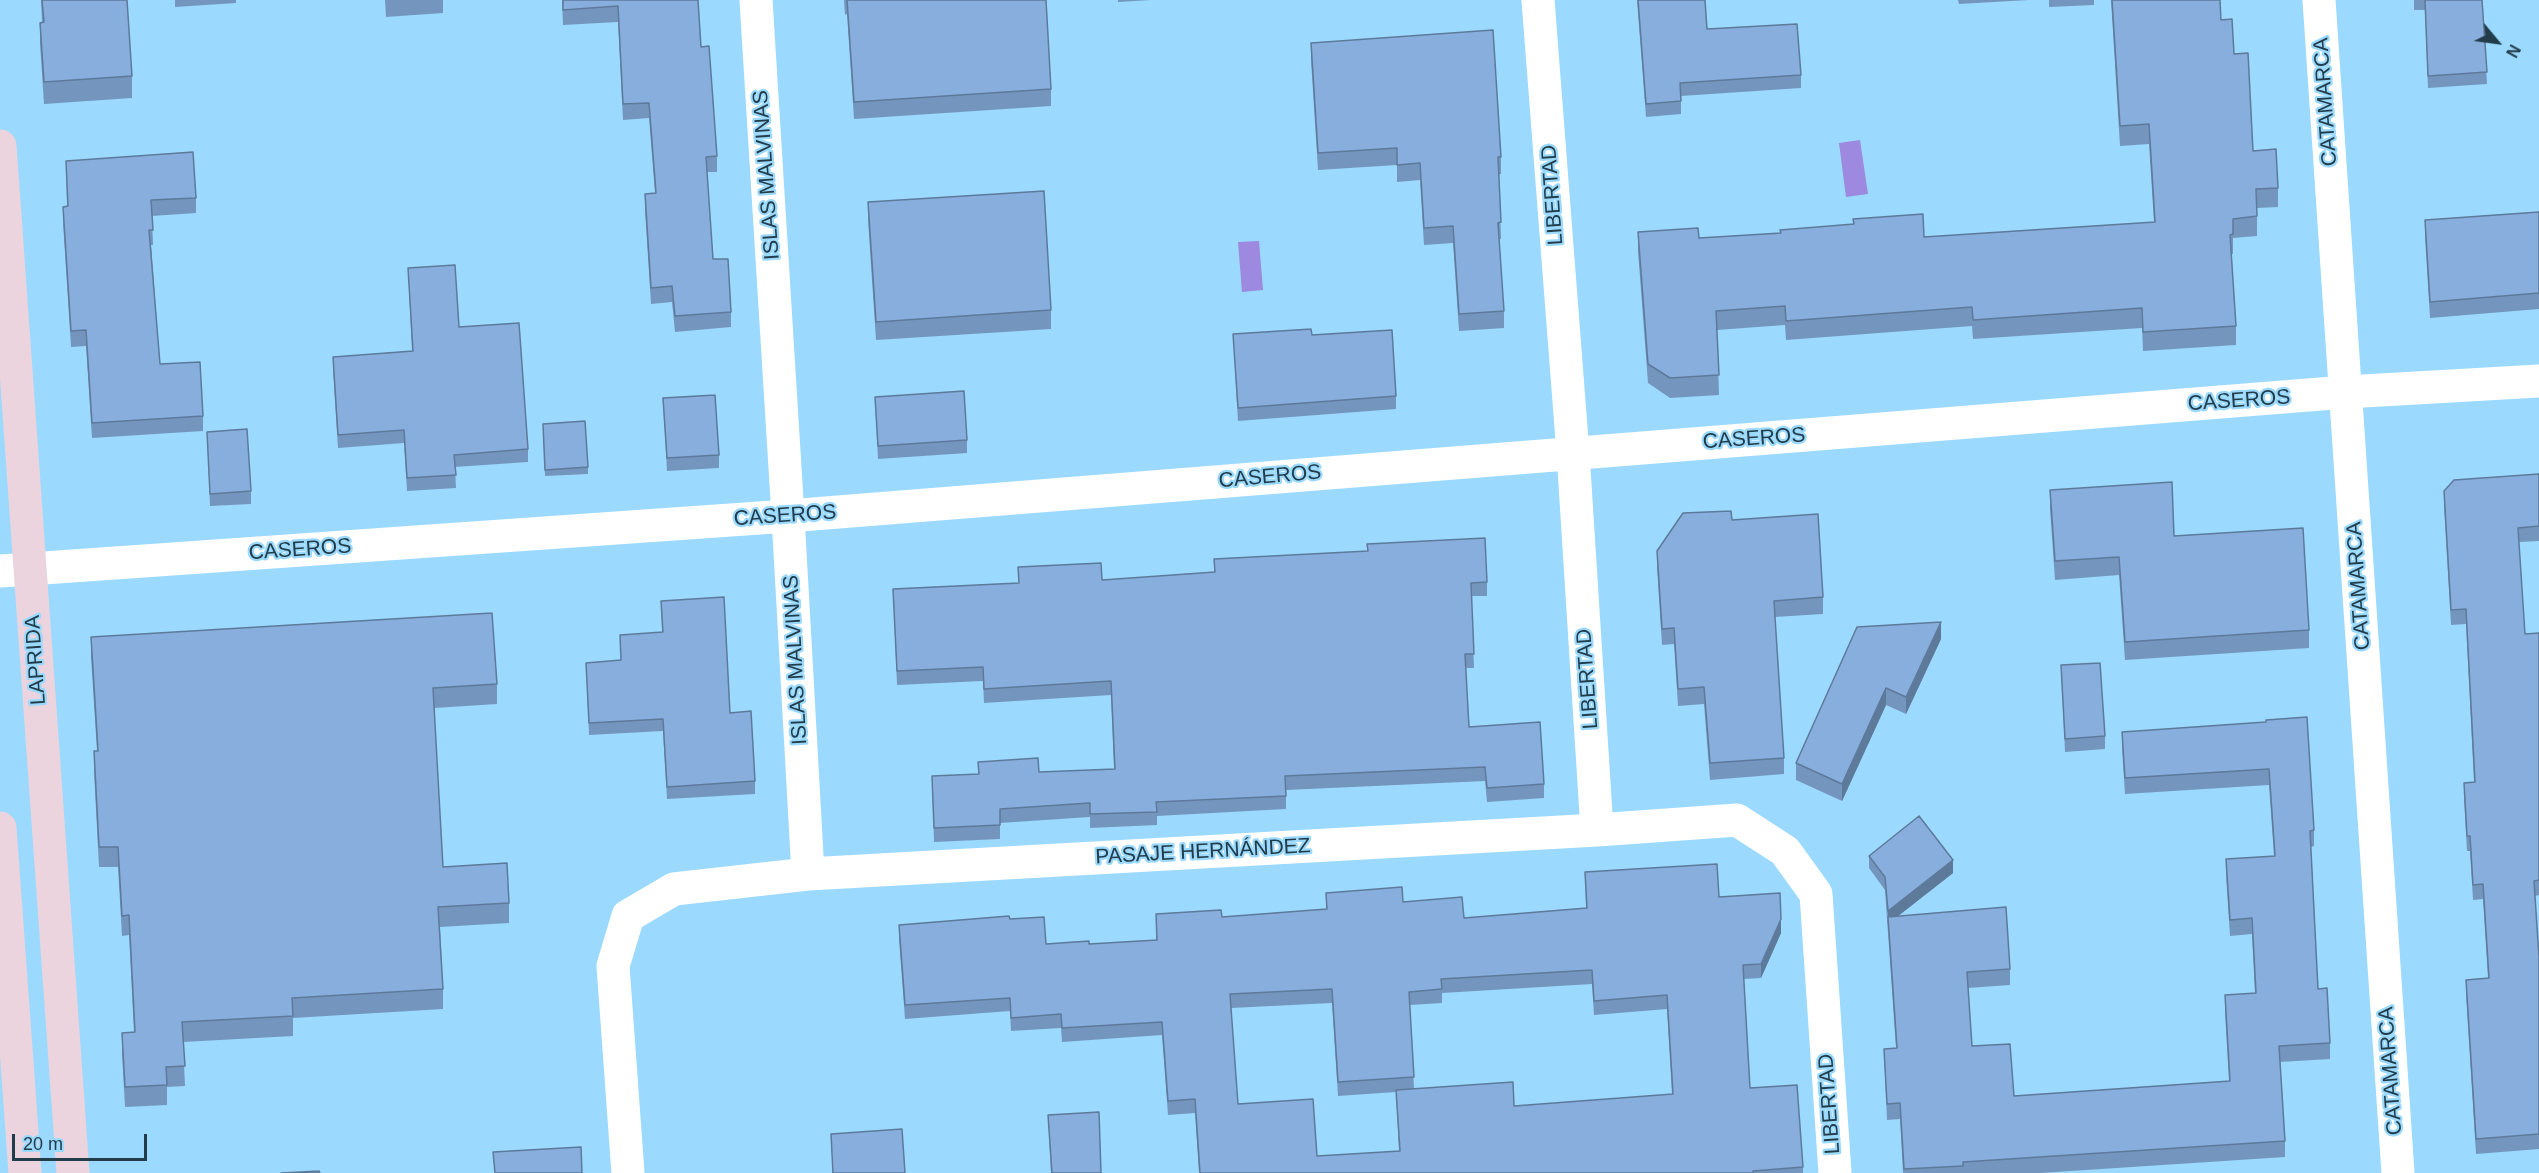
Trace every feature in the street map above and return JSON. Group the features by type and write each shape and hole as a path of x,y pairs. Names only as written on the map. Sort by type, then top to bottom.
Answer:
{"main road":[{"name":"LAPRIDA","path":"0,146 15,570 73,1173"},
{"path":"0,828 25,1173"}],"street":[{"name":"ISLAS MALVINAS","path":"756,0 808,874"},
{"name":"LIBERTAD","path":"1538,0 1573,453 1597,830 1737,820 1785,851 1816,894 1835,1173"},
{"name":"CATAMARCA","path":"2319,0 2398,1173"},
{"name":"CASEROS","path":"15,570 788,516 2346,393 2539,381"},
{"name":"PASAJE HERNÁNDEZ","path":"808,874 1597,830"},
{"path":"628,1173 613,966 628,916 674,889 808,874"}],"shaded area":[{"path":"1860,140 1868,194 1846,197 1839,143"},
{"path":"1259,241 1263,290 1242,292 1238,242"}],"building":[{"path":"42,0 127,0 132,76 44,82 40,23 44,22"},
{"path":"563,0 698,0 701,47 709,46 717,156 706,157 713,259 728,259 731,312 675,316 672,286 651,288 645,194 656,193 649,103 623,104 618,6 563,10"},
{"path":"847,0 1046,0 1051,89 854,102"},
{"path":"1638,0 1705,0 1707,29 1797,24 1801,75 1680,83 1681,101 1646,104"},
{"path":"2112,0 2220,0 2221,20 2232,19 2234,54 2248,53 2253,151 2276,149 2278,188 2256,189 2257,216 2233,219 2233,234 2230,235 2236,326 2143,332 2142,308 1973,320 1972,307 1786,321 1785,306 1716,311 1719,375 1670,378 1648,364 1638,232 1698,228 1699,238 1781,233 1780,230 1854,224 1853,219 1923,214 1924,237 2155,222 2149,124 2120,126"},
{"path":"2425,0 2482,0 2487,72 2428,76"},
{"path":"1493,30 1501,157 1498,157 1501,222 1498,223 1504,311 1459,314 1453,226 1424,228 1420,163 1397,165 1397,148 1318,153 1311,43"},
{"path":"193,152 196,198 151,200 153,230 149,230 160,364 200,362 203,416 92,423 86,330 71,331 63,207 68,206 66,161"},
{"path":"1044,191 1051,310 876,322 868,202"},
{"path":"2539,212 2539,293 2430,302 2425,220"},
{"path":"455,265 459,327 519,323 528,449 454,455 456,475 407,478 404,430 338,435 333,357 413,351 408,268"},
{"path":"1311,329 1312,335 1392,330 1396,396 1238,408 1233,334"},
{"path":"964,391 967,440 878,446 875,397"},
{"path":"715,395 719,455 667,458 663,398"},
{"path":"585,421 588,467 545,470 543,424"},
{"path":"247,429 251,491 210,494 207,432"},
{"path":"2539,474 2539,526 2518,528 2525,634 2539,633 2539,880 2534,881 2539,957 2539,1134 2476,1139 2466,980 2489,978 2483,884 2473,885 2470,836 2467,836 2464,783 2475,782 2466,609 2451,610 2444,491 2454,480"},
{"path":"2172,482 2174,536 2303,528 2309,630 2125,642 2119,557 2055,561 2050,490"},
{"path":"1731,511 1732,520 1818,514 1823,597 1774,601 1784,758 1710,763 1704,687 1678,689 1674,628 1662,629 1657,551 1683,513"},
{"path":"1485,538 1487,582 1471,583 1474,654 1465,654 1469,727 1540,722 1544,784 1487,788 1485,767 1285,776 1286,796 1156,802 1157,812 1090,814 1090,803 1000,809 1000,825 934,828 932,776 979,774 978,762 1038,758 1039,772 1115,769 1111,681 984,689 983,667 897,671 893,589 1019,583 1018,567 1101,563 1102,580 1215,572 1214,559 1368,551 1367,544"},
{"path":"724,597 730,713 751,711 755,781 667,787 663,719 589,723 586,663 621,660 620,635 663,632 661,601"},
{"path":"492,613 497,684 433,688 443,867 507,863 509,903 438,907 443,989 292,998 293,1016 182,1022 185,1066 166,1067 167,1085 125,1087 122,1033 135,1032 129,915 122,916 118,847 99,847 94,751 98,751 91,637"},
{"path":"1941,622 1906,697 1886,688 1842,784 1796,763 1857,627"},
{"path":"2100,663 2105,736 2065,739 2061,665"},
{"path":"2307,717 2314,830 2310,831 2318,989 2327,988 2330,1043 2279,1046 2285,1141 1963,1162 1963,1166 1904,1169 1900,1103 1887,1104 1884,1049 1897,1048 1888,917 2006,907 2010,969 1967,972 1972,1046 2010,1044 2014,1096 2230,1081 2225,995 2256,993 2252,918 2230,920 2226,859 2275,856 2269,769 2125,778 2122,732"},
{"path":"1919,816 1953,860 1888,911 1885,877 1869,856"},
{"path":"1717,864 1719,897 1780,893 1781,919 1761,964 1743,965 1750,1088 1797,1085 1803,1167 1753,1171 1753,1173 1200,1173 1195,1099 1168,1101 1162,1022 1062,1028 1061,1014 1011,1018 1010,998 905,1005 899,925 1009,916 1010,919 1044,917 1046,944 1157,940 1156,914 1221,910 1222,917 1327,909 1326,893 1402,887 1403,902 1462,897 1464,918 1587,908 1585,872","holes":["1592,970 1594,1001 1667,995 1673,1094 1514,1106 1513,1082 1396,1090 1400,1151 1317,1156 1313,1099 1238,1104 1230,994 1332,989 1338,1082 1414,1077 1409,992 1442,989 1441,979"]},
{"path":"1099,1112 1101,1173 1052,1173 1048,1115"},
{"path":"902,1129 905,1173 833,1173 831,1134"},
{"path":"581,1147 582,1173 495,1173 493,1152"},
{"path":"319,1171 320,1173 281,1173"}]}
